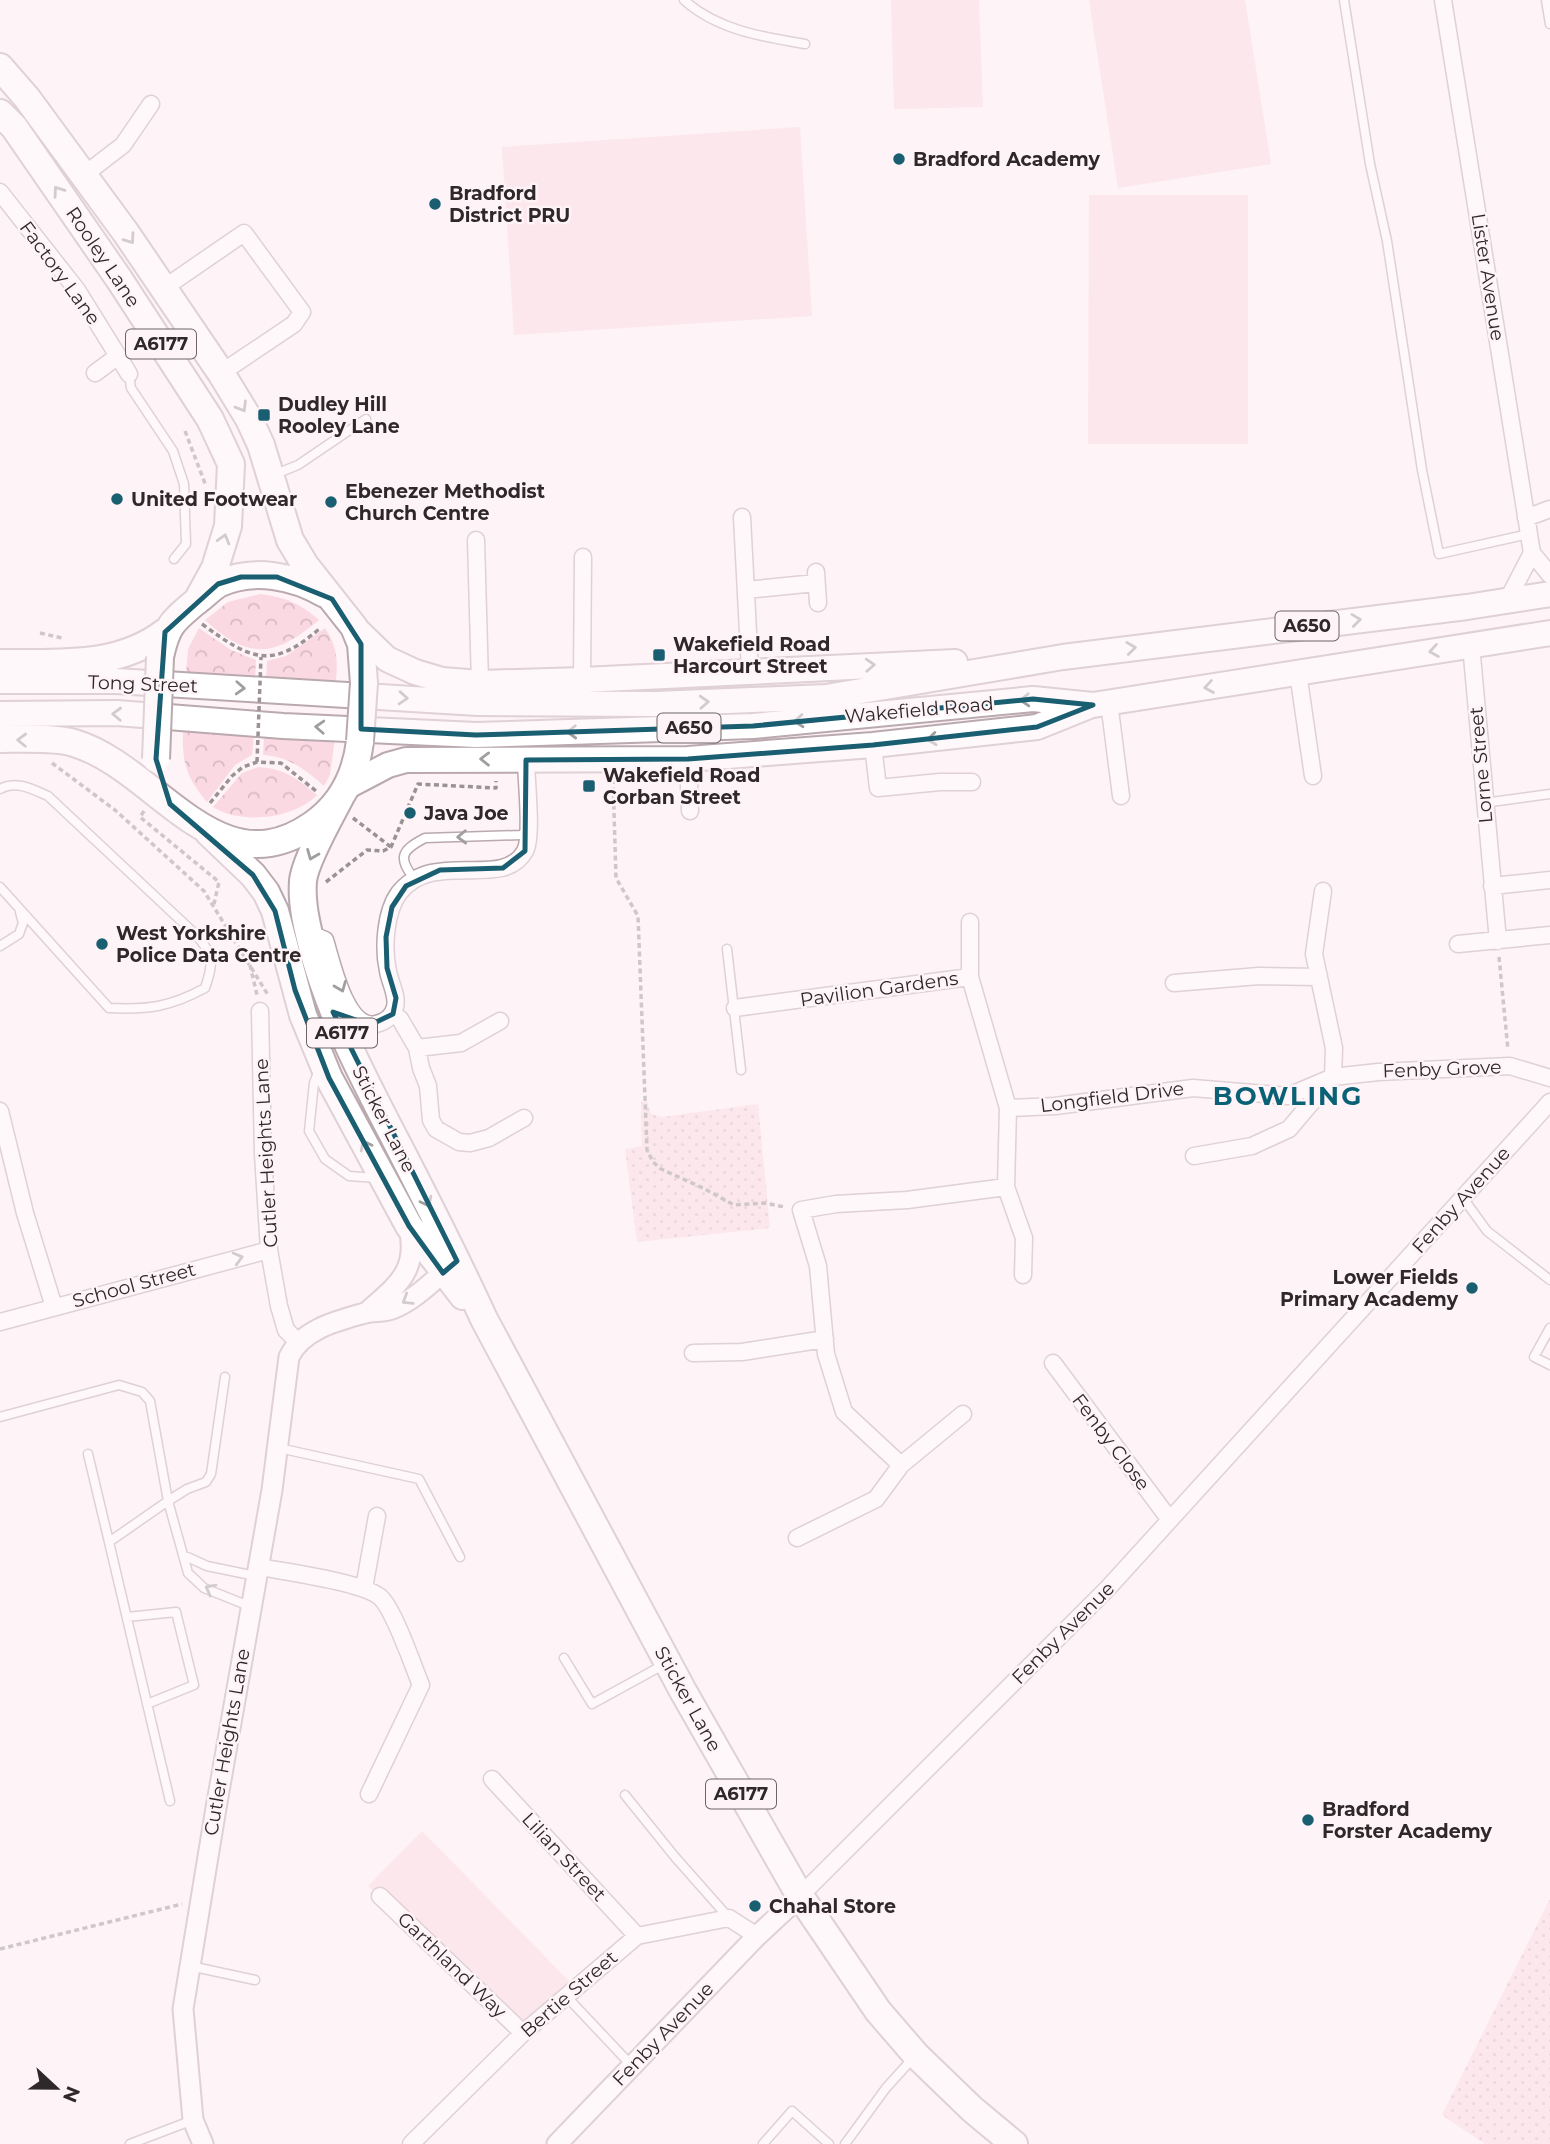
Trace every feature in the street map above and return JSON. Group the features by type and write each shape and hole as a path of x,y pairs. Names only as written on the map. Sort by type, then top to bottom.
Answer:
{"highway":[{"name":"Rooley Lane","path":"0,67 27,98 84,175 221,373 249,419 261,445 290,540 305,565 354,627"},
{"name":"Rooley Lane","path":"0,113 14,127 119,279 210,419 230,464 228,526 200,612"},
{"path":"158,807 156,758 163,644 177,617 200,612 218,584 241,577 260,575 297,581 332,599"},
{"name":"Sticker Lane","path":"354,627 360,644 364,683 358,759 346,798 320,837 303,878 308,933 332,1009 349,1050 450,1267 484,1319 668,1663 800,1896 878,2011 916,2055 972,2109 1014,2144"},
{"path":"0,663 90,662 117,656 149,644 163,644"},
{"path":"0,739 74,742 111,760 158,807 208,832 249,844 288,838 318,820 346,798"},
{"name":"Sticker Lane","path":"208,832 253,875 270,902 275,911 295,990 322,1062 409,1226 450,1267"}],"main road":[{"name":"Wakefield Road","path":"286,690 478,703 682,703 826,697 1063,657 1467,607 1508,598 1550,594"},
{"name":"A650","path":"354,627 387,659 415,672 442,680 480,682 582,680 1063,657"},
{"name":"Wakefield Road","path":"283,726 475,735 753,726 1033,699 1101,704 1550,633"},
{"name":"Tong Street","path":"0,681 116,681 286,690"},
{"path":"346,798 388,765 406,760 688,758 873,745 1037,727 1101,704"},
{"name":"Tong Street","path":"0,714 117,713 283,726"}],"street":[{"name":"Lister Avenue","path":"1443,0 1532,554"},
{"path":"84,175 122,145 151,104"},
{"name":"Factory Lane","path":"0,192 77,289 129,374"},
{"name":"Rooley Lane","path":"164,288 244,233 302,312 294,324 221,373"},
{"path":"95,373 118,356"},
{"path":"1527,526 1550,509"},
{"path":"742,517 750,671"},
{"path":"476,540 480,682"},
{"path":"1508,598 1532,554 1550,575"},
{"path":"582,680 583,557"},
{"path":"746,590 816,578 818,603"},
{"name":"Lorne Street","path":"1471,645 1498,941"},
{"path":"1298,673 1314,776"},
{"path":"1101,704 1121,796"},
{"path":"873,745 878,788 972,782"},
{"path":"688,758 690,811"},
{"path":"308,933 325,940 342,992 358,1021 370,1025 383,1022 393,1014 396,998 385,950 392,907 397,895 427,873 440,870 486,871 503,868 525,851 528,830 526,760"},
{"path":"1492,886 1550,880"},
{"path":"1194,1156 1252,1146 1289,1129 1332,1077 1334,1048 1314,954 1323,891"},
{"path":"970,922 970,976"},
{"path":"1458,944 1550,935"},
{"name":"Pavilion Gardens","path":"735,1008 970,976 1008,1108"},
{"path":"1174,983 1259,976 1319,976"},
{"name":"Cutler Heights Lane","path":"203,2144 193,2120 183,2009 279,1448 286,1368 298,1342 286,1330 282,1318 269,1250 263,1154 267,1007"},
{"path":"393,1014 400,1019 417,1048 428,1086 431,1120 436,1129 459,1142 470,1143 489,1138 524,1118"},
{"path":"417,1048 461,1043 500,1021"},
{"name":"Fenby Grove","path":"1332,1077 1378,1072 1510,1066 1550,1078"},
{"name":"Longfield Drive","path":"1008,1108 1055,1106 1193,1088 1288,1096 1332,1077"},
{"name":"Fenby Avenue","path":"556,2144 757,1937 1108,1588 1550,1102"},
{"path":"1008,1108 1006,1187 1024,1238 1023,1275"},
{"path":"0,1111 24,1212 54,1307"},
{"path":"901,1465 844,1412 826,1354 818,1266 801,1210 1006,1187"},
{"path":"366,1313 401,1282 409,1267 413,1247 409,1226"},
{"name":"School Street","path":"0,1322 269,1250"},
{"path":"298,1342 312,1331 366,1313 393,1309 450,1267"},
{"path":"693,1353 742,1352 825,1339"},
{"name":"Fenby Close","path":"1052,1363 1170,1520"},
{"path":"797,1538 876,1499 901,1465 963,1414"},
{"path":"364,1588 377,1516"},
{"path":"258,1572 364,1588 381,1598 400,1632 421,1685 369,1794"},
{"name":"Lilian Street","path":"492,1779 636,1936"},
{"name":"Garthland Way","path":"380,1896 523,2033"},
{"path":"729,1917 757,1937"},
{"name":"Bertie Street","path":"411,2144 523,2033 636,1936 729,1917"}],"lane":[{"path":"684,0 700,14 727,26 805,44"},
{"path":"1344,0 1370,164 1387,241 1422,470 1439,554 1527,526"},
{"path":"1546,0 1550,24"},
{"name":"Factory Lane","path":"129,374 131,388 173,452 184,484 186,544 174,559"},
{"path":"270,476 298,465 366,419"},
{"path":"0,789 7,785 25,786 48,796 192,931 208,948 211,969 205,988 181,1001 139,1009 109,1008 0,887"},
{"path":"1484,803 1550,794"},
{"path":"415,880 404,866 403,859 405,852 425,838 521,835 528,830"},
{"path":"0,946 19,934 23,923 19,909"},
{"path":"727,949 741,1070"},
{"path":"322,1062 314,1083 309,1131 325,1159 349,1175 383,1179"},
{"path":"1463,1198 1487,1231 1550,1280"},
{"path":"1549,1333 1534,1357 1550,1365"},
{"path":"110,1542 187,1489 206,1482 211,1474 225,1377"},
{"path":"0,1417 119,1385 142,1392 150,1401 168,1501 188,1573 204,1588 251,1606"},
{"path":"279,1448 419,1479 460,1557"},
{"path":"88,1454 170,1801"},
{"path":"183,1555 207,1566 258,1572"},
{"path":"127,1617 176,1612 194,1685 148,1704"},
{"path":"564,1658 592,1704 668,1663"},
{"path":"625,1795 675,1857 729,1917"},
{"path":"190,1966 255,1980"},
{"path":"566,1996 632,2066"},
{"path":"845,2144 886,2088 916,2055"},
{"path":"763,2144 792,2111 829,2144"},
{"path":"130,2144 193,2120"}],"path":[{"path":"185,432 201,467 208,496"},
{"path":"200,612 232,644 261,657 280,654 299,646 319,629"},
{"path":"257,762 261,657"},
{"path":"613,759 616,878 638,916 647,1150 653,1162 661,1169 734,1205 764,1203 801,1210"},
{"path":"49,761 115,810 204,891 248,960 267,1007"},
{"path":"210,803 232,776 243,767 257,762 281,763 316,791"},
{"path":"304,900 367,850 383,851 391,847 418,784 496,788 496,776"},
{"path":"346,798 391,847"},
{"path":"158,807 140,817 219,882 214,905"},
{"path":"1498,941 1510,1066"},
{"path":"248,960 267,1007"},
{"path":"0,1950 201,1900"}],"highlighted area":[{"path":"241,577 277,577 332,599 361,644 361,729 476,735 753,726 1033,699 1093,705 1037,727 873,745 688,759 526,760 525,851 503,868 440,870 406,886 392,907 386,937 387,968 396,998 393,1014 370,1025 333,1012 457,1261 443,1273 409,1226 329,1078 295,990 275,911 253,875 170,804 156,759 165,632 218,584"}],"green space":[{"path":"891,0 979,0 983,107 894,109"},
{"path":"1089,0 1245,0 1271,164 1118,188"},
{"path":"800,127 812,316 514,335 502,147"},
{"path":"1089,195 1248,195 1248,444 1088,444"},
{"path":"260,594 291,602 319,620 289,641 262,649 249,648 235,642 205,620 228,602"},
{"path":"199,628 231,650 256,660 255,679 186,674 188,649"},
{"path":"325,628 336,653 336,681 266,679 267,661 286,656"},
{"path":"183,731 254,734 252,755 235,765 207,802 194,785 187,769 183,752"},
{"path":"264,735 335,738 330,775 324,786 296,765 281,758 263,755"},
{"path":"258,767 290,775 317,795 295,810 267,817 238,816 213,807 242,773"},
{"path":"647,1101 651,1114 662,1117 758,1104 770,1228 637,1242 625,1149 642,1146 641,1102"},
{"path":"422,1831 576,1988 523,2033 368,1886"},
{"path":"1550,1899 1550,2144 1485,2144 1442,2115"}],"place":[{"name":"Bradford Academy","path":"899,159"},
{"name":"Bradford District PRU","path":"435,204"},
{"name":"Dudley Hill Rooley Lane","path":"264,415"},
{"name":"United Footwear","path":"117,499"},
{"name":"Ebenezer Methodist Church Centre","path":"331,502"},
{"name":"Wakefield Road Harcourt Street","path":"659,655"},
{"name":"Wakefield Road Corban Street","path":"589,786"},
{"name":"Java Joe","path":"410,813"},
{"name":"West Yorkshire Police Data Centre","path":"102,944"},
{"name":"Lower Fields Primary Academy","path":"1472,1288"},
{"name":"Bradford Forster Academy","path":"1308,1820"},
{"name":"Chahal Store","path":"755,1906"}],"district":[{"name":"BOWLING","path":"1288,1096"}]}
